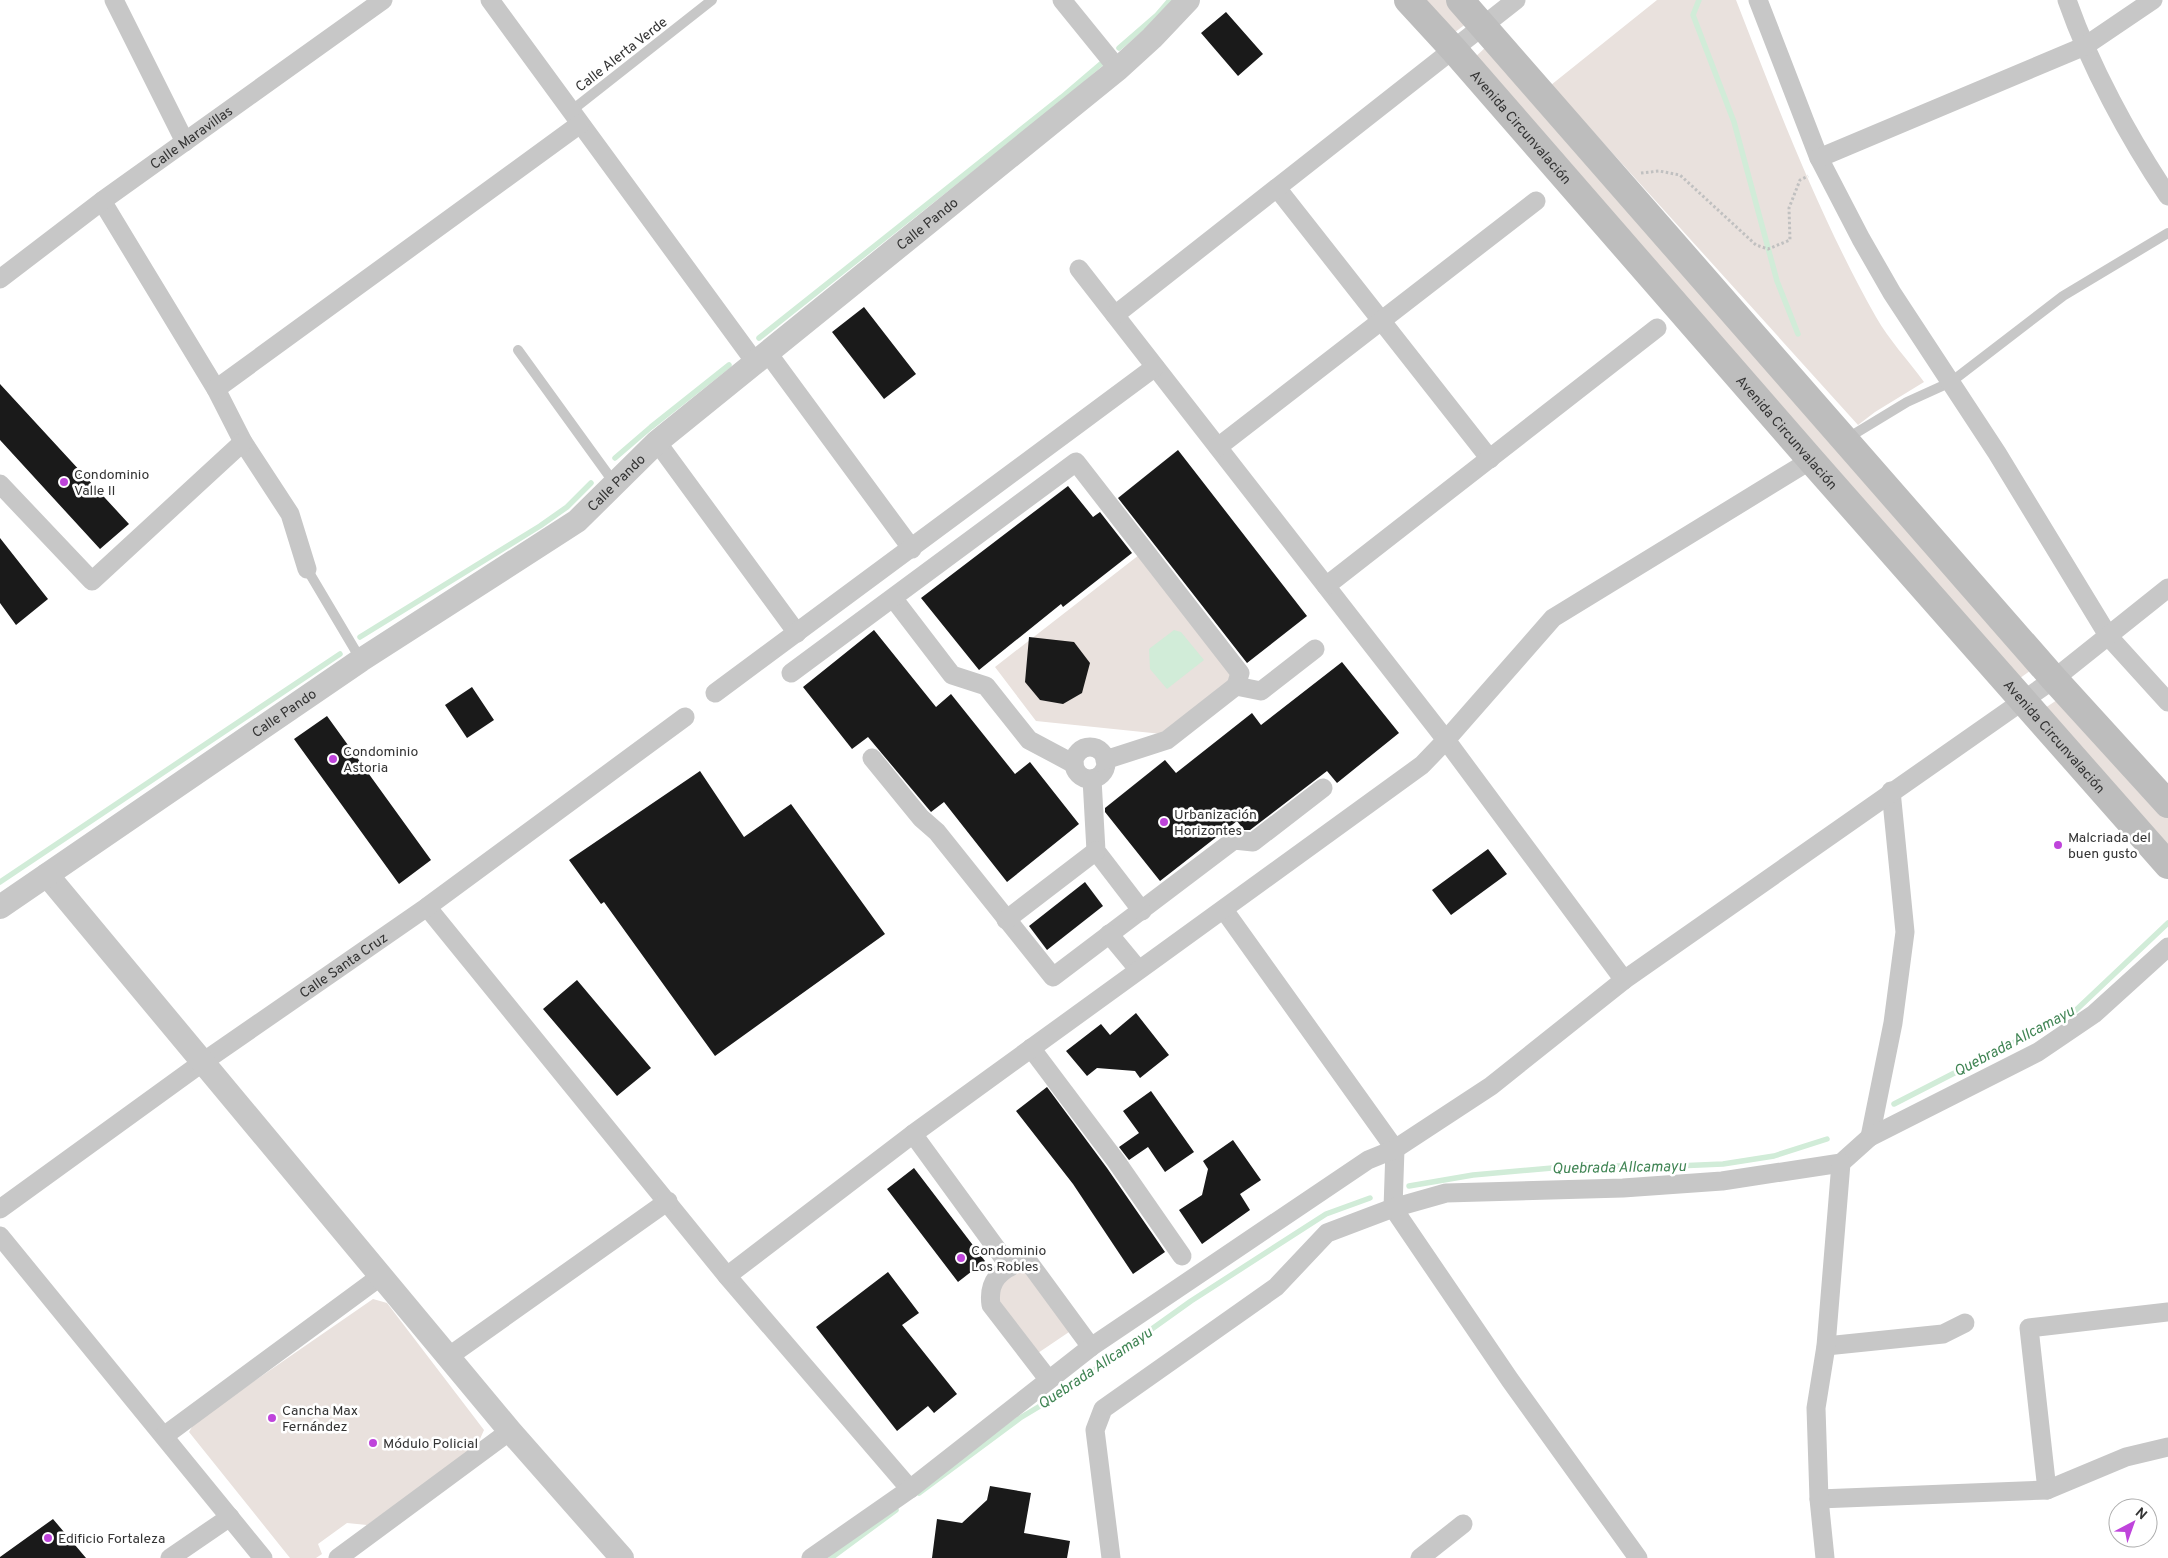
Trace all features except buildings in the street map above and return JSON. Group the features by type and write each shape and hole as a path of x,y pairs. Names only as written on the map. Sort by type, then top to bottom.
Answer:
{"main road":[{"name":"Avenida Circunvalación","path":"1408,0 1454,50 1811,460 2168,865"},
{"path":"1460,0 2054,679 2168,804"}],"street":[{"path":"114,0 185,142"},
{"name":"Calle Maravillas","path":"0,279 102,201 383,0"},
{"path":"490,0 575,117 912,549"},
{"path":"1062,0 1118,68"},
{"name":"Calle Pando","path":"0,906 361,660 577,521 657,442 1118,68 1152,38 1188,0"},
{"path":"1115,315 1516,0"},
{"path":"1758,0 1822,162 1861,239 1892,293 1997,452 2109,637 2168,702"},
{"path":"2066,0 2085,46 2138,152 2168,196"},
{"path":"1822,162 2085,46 2153,0"},
{"path":"216,389 575,117"},
{"path":"1277,188 1490,459"},
{"path":"102,201 216,389 243,442 290,514 307,569"},
{"path":"1218,447 1536,201"},
{"path":"1079,269 1446,740 1624,980"},
{"path":"1326,586 1656,328"},
{"path":"715,693 912,549 1155,367"},
{"path":"0,484 92,581 243,442"},
{"path":"657,442 797,633"},
{"path":"728,1276 913,1134 1138,969 1224,910 1422,765 1553,618 1811,460"},
{"path":"790,673 1076,462 1240,673 1236,686 1167,740 1105,760"},
{"path":"811,1558 910,1489 1091,1347 1368,1160 1395,1149 1490,1086 1624,980 1891,791 2054,679 2168,588"},
{"path":"893,598 952,675 986,686 1029,740 1074,764"},
{"path":"1236,686 1261,691 1315,649"},
{"name":"Calle Santa Cruz","path":"0,1209 203,1062 426,907 685,717"},
{"path":"1090,747 1100,751 1105,760 1104,770 1092,779 1078,773 1074,764 1074,758 1080,750 1090,747"},
{"path":"872,758 922,818 937,832 1006,920 1054,977 1234,840 1254,842 1323,788"},
{"path":"1092,779 1096,851 1142,911"},
{"path":"1870,1137 1893,1023 1905,932 1891,791"},
{"path":"1006,920 1096,851"},
{"path":"47,875 510,1431 622,1558"},
{"path":"426,907 728,1276 910,1489"},
{"path":"1224,910 1395,1149 1393,1208 1510,1380 1638,1558"},
{"path":"1109,934 1138,969"},
{"path":"1111,1558 1095,1430 1103,1409 1276,1287 1327,1233 1393,1208 1446,1193 1623,1188 1722,1181 1841,1163 1870,1137 2038,1052 2094,1014 2168,947"},
{"path":"1031,1048 1116,1161 1182,1256"},
{"path":"913,1134 1010,1266"},
{"path":"1825,1558 1819,1499 1816,1408 1826,1346 1841,1163"},
{"path":"448,1356 668,1201"},
{"path":"0,1236 263,1558"},
{"path":"1048,1379 991,1305 992,1283 999,1274 1025,1257 1091,1347"},
{"path":"164,1436 381,1276"},
{"path":"2046,1490 2029,1328 2168,1312"},
{"path":"1826,1346 1943,1334 1965,1323"},
{"path":"338,1558 510,1431"},
{"path":"1819,1499 2046,1490 2126,1457 2168,1447"},
{"path":"170,1558 230,1517"},
{"path":"1420,1558 1463,1524"}],"lane":[{"name":"Calle Alerta Verde","path":"575,117 712,0"},
{"path":"1845,440 1907,402 1951,382 2063,296 2168,233"},
{"path":"518,350 615,484"},
{"path":"307,569 361,660"}],"path":[{"path":"1622,185 1639,173 1659,171 1680,175 1756,245 1768,249 1790,240 1789,208 1800,180 1822,162"}],"shaded area":[{"path":"1417,0 1446,0 1467,23 1450,36"},
{"path":"1657,0 1736,0 1800,161 1855,279 1881,325 1924,382 1875,412 1858,425 1551,85"},
{"path":"1487,46 2034,668 2016,681 1472,60"},
{"path":"1139,555 1232,674 1232,679 1162,734 1036,721 995,667"},
{"path":"1174,630 1181,632 1204,660 1167,689 1150,669 1149,649"},
{"path":"2060,698 2168,818 2168,851 2042,710"},
{"path":"1023,1270 1029,1273 1072,1330 1038,1353 996,1297 1008,1276"},
{"path":"373,1299 387,1303 484,1430 476,1448 367,1525 347,1523 318,1544 322,1554 316,1558 290,1558 189,1432 195,1422"}],"waterway":[{"path":"1119,48 1157,15 1170,0"},
{"path":"1699,0 1693,15 1734,122 1777,281 1798,334"},
{"path":"759,338 1062,97 1103,62"},
{"path":"615,458 729,365"},
{"path":"360,637 540,526 567,507 591,483"},
{"path":"0,882 340,654"},
{"name":"Quebrada Allcamayu","path":"1894,1104 2075,1011 2168,923"},
{"name":"Quebrada Allcamayu","path":"1409,1186 1473,1175 1586,1165 1653,1167 1723,1164 1774,1156 1827,1139"},
{"name":"Quebrada Allcamayu","path":"919,1493 1020,1418 1065,1391 1191,1301 1326,1214 1370,1198"},
{"name":"Quebrada Allcamayu","path":"831,1558 896,1510"}],"place":[{"name":"Condominio Valle II","path":"64,482"},
{"name":"Condominio Astoria","path":"333,759"},
{"name":"Urbanización Horizontes","path":"1164,822"},
{"name":"Malcriada del buen gusto","path":"2058,845"},
{"name":"Condominio Los Robles","path":"961,1258"},
{"name":"Cancha Max Fernández","path":"272,1418"},
{"name":"Módulo Policial","path":"373,1443"},
{"name":"Edificio Fortaleza","path":"48,1538"}]}
